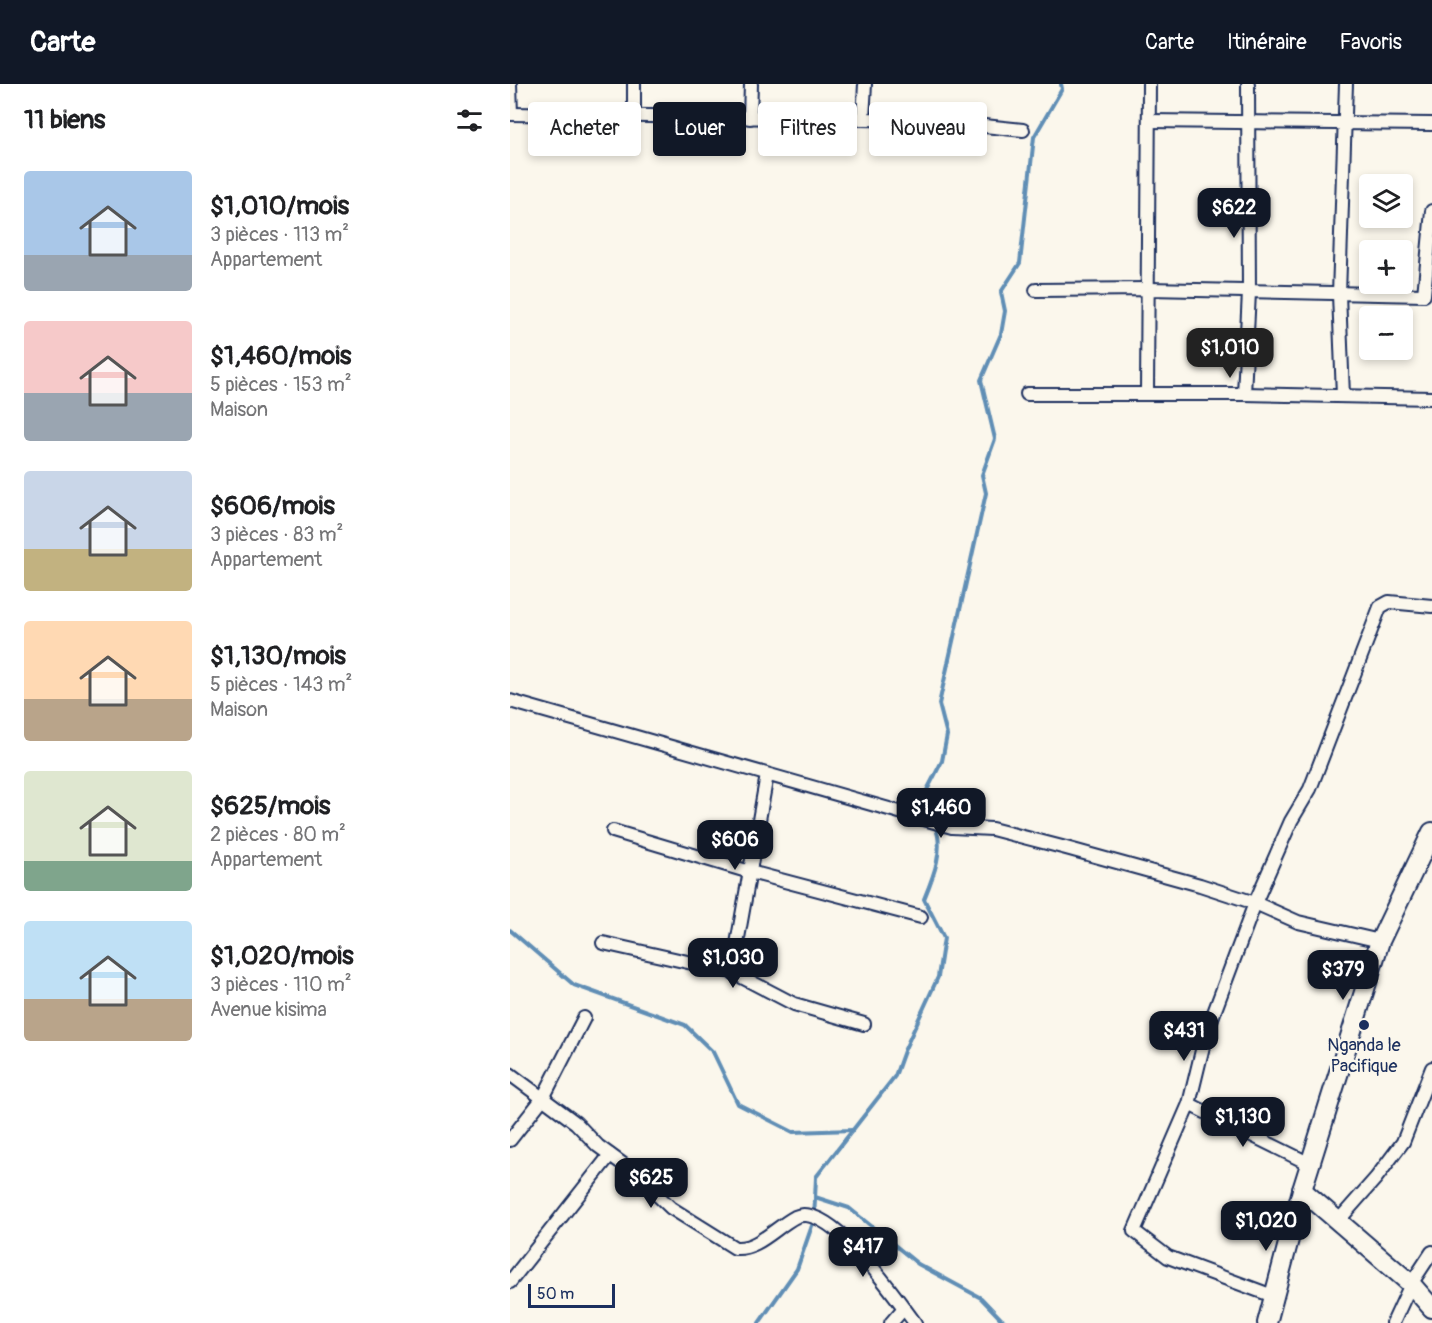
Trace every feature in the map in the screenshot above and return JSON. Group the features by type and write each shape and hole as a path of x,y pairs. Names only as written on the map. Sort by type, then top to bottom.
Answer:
{"street":[{"path":"510,84 510,114 528,114"},
{"path":"634,84 634,102"},
{"path":"750,118 751,84"},
{"path":"863,119 865,84"},
{"path":"1147,394 1149,84"},
{"path":"1244,394 1249,292 1248,84"},
{"path":"1343,396 1339,294 1346,84"},
{"path":"641,116 926,120 1023,130"},
{"path":"1149,121 1432,124"},
{"path":"1036,290 1149,289 1424,295 1432,211"},
{"path":"1027,394 1244,394 1432,398"},
{"path":"1273,1296 1168,1257 1134,1230 1189,1104 1206,1034 1255,903 1291,821 1310,789 1380,608 1389,602 1432,606"},
{"path":"510,701 952,826 992,829 1066,848 1200,885 1255,903 1298,922 1380,941"},
{"path":"732,972 767,775"},
{"path":"613,831 750,872 921,917"},
{"path":"1267,1323 1302,1190 1380,941 1432,832"},
{"path":"603,943 732,972 794,1004 864,1024"},
{"path":"510,1140 543,1098 585,1018"},
{"path":"1339,1220 1376,1179 1403,1142 1431,1072"},
{"path":"510,1074 576,1123 598,1146 631,1170 671,1208 735,1248 746,1249 798,1216 811,1217 824,1222 867,1260 915,1323"},
{"path":"1189,1104 1310,1164"},
{"path":"510,1282 610,1155"},
{"path":"1302,1190 1411,1284 1432,1308"},
{"path":"1393,1323 1411,1284 1432,1252"},
{"path":"891,1323 904,1308"}],"waterway":[{"path":"930,817 925,794 942,761 947,735 939,704 986,493 982,475 995,439 981,380 1001,334 1005,311 1001,292 1020,263 1034,137 1062,89 1061,84"},
{"path":"759,1323 797,1269 814,1220 816,1177 895,1076 938,977 944,938 924,899 938,853 939,844 935,826"},
{"path":"510,930 574,985 685,1025 713,1052 738,1104 793,1132 853,1130"},
{"path":"815,1197 849,1208 918,1264 981,1298 1007,1323"}],"place":[{"name":"Nganda le Pacifique","path":"1364,1025"}]}
